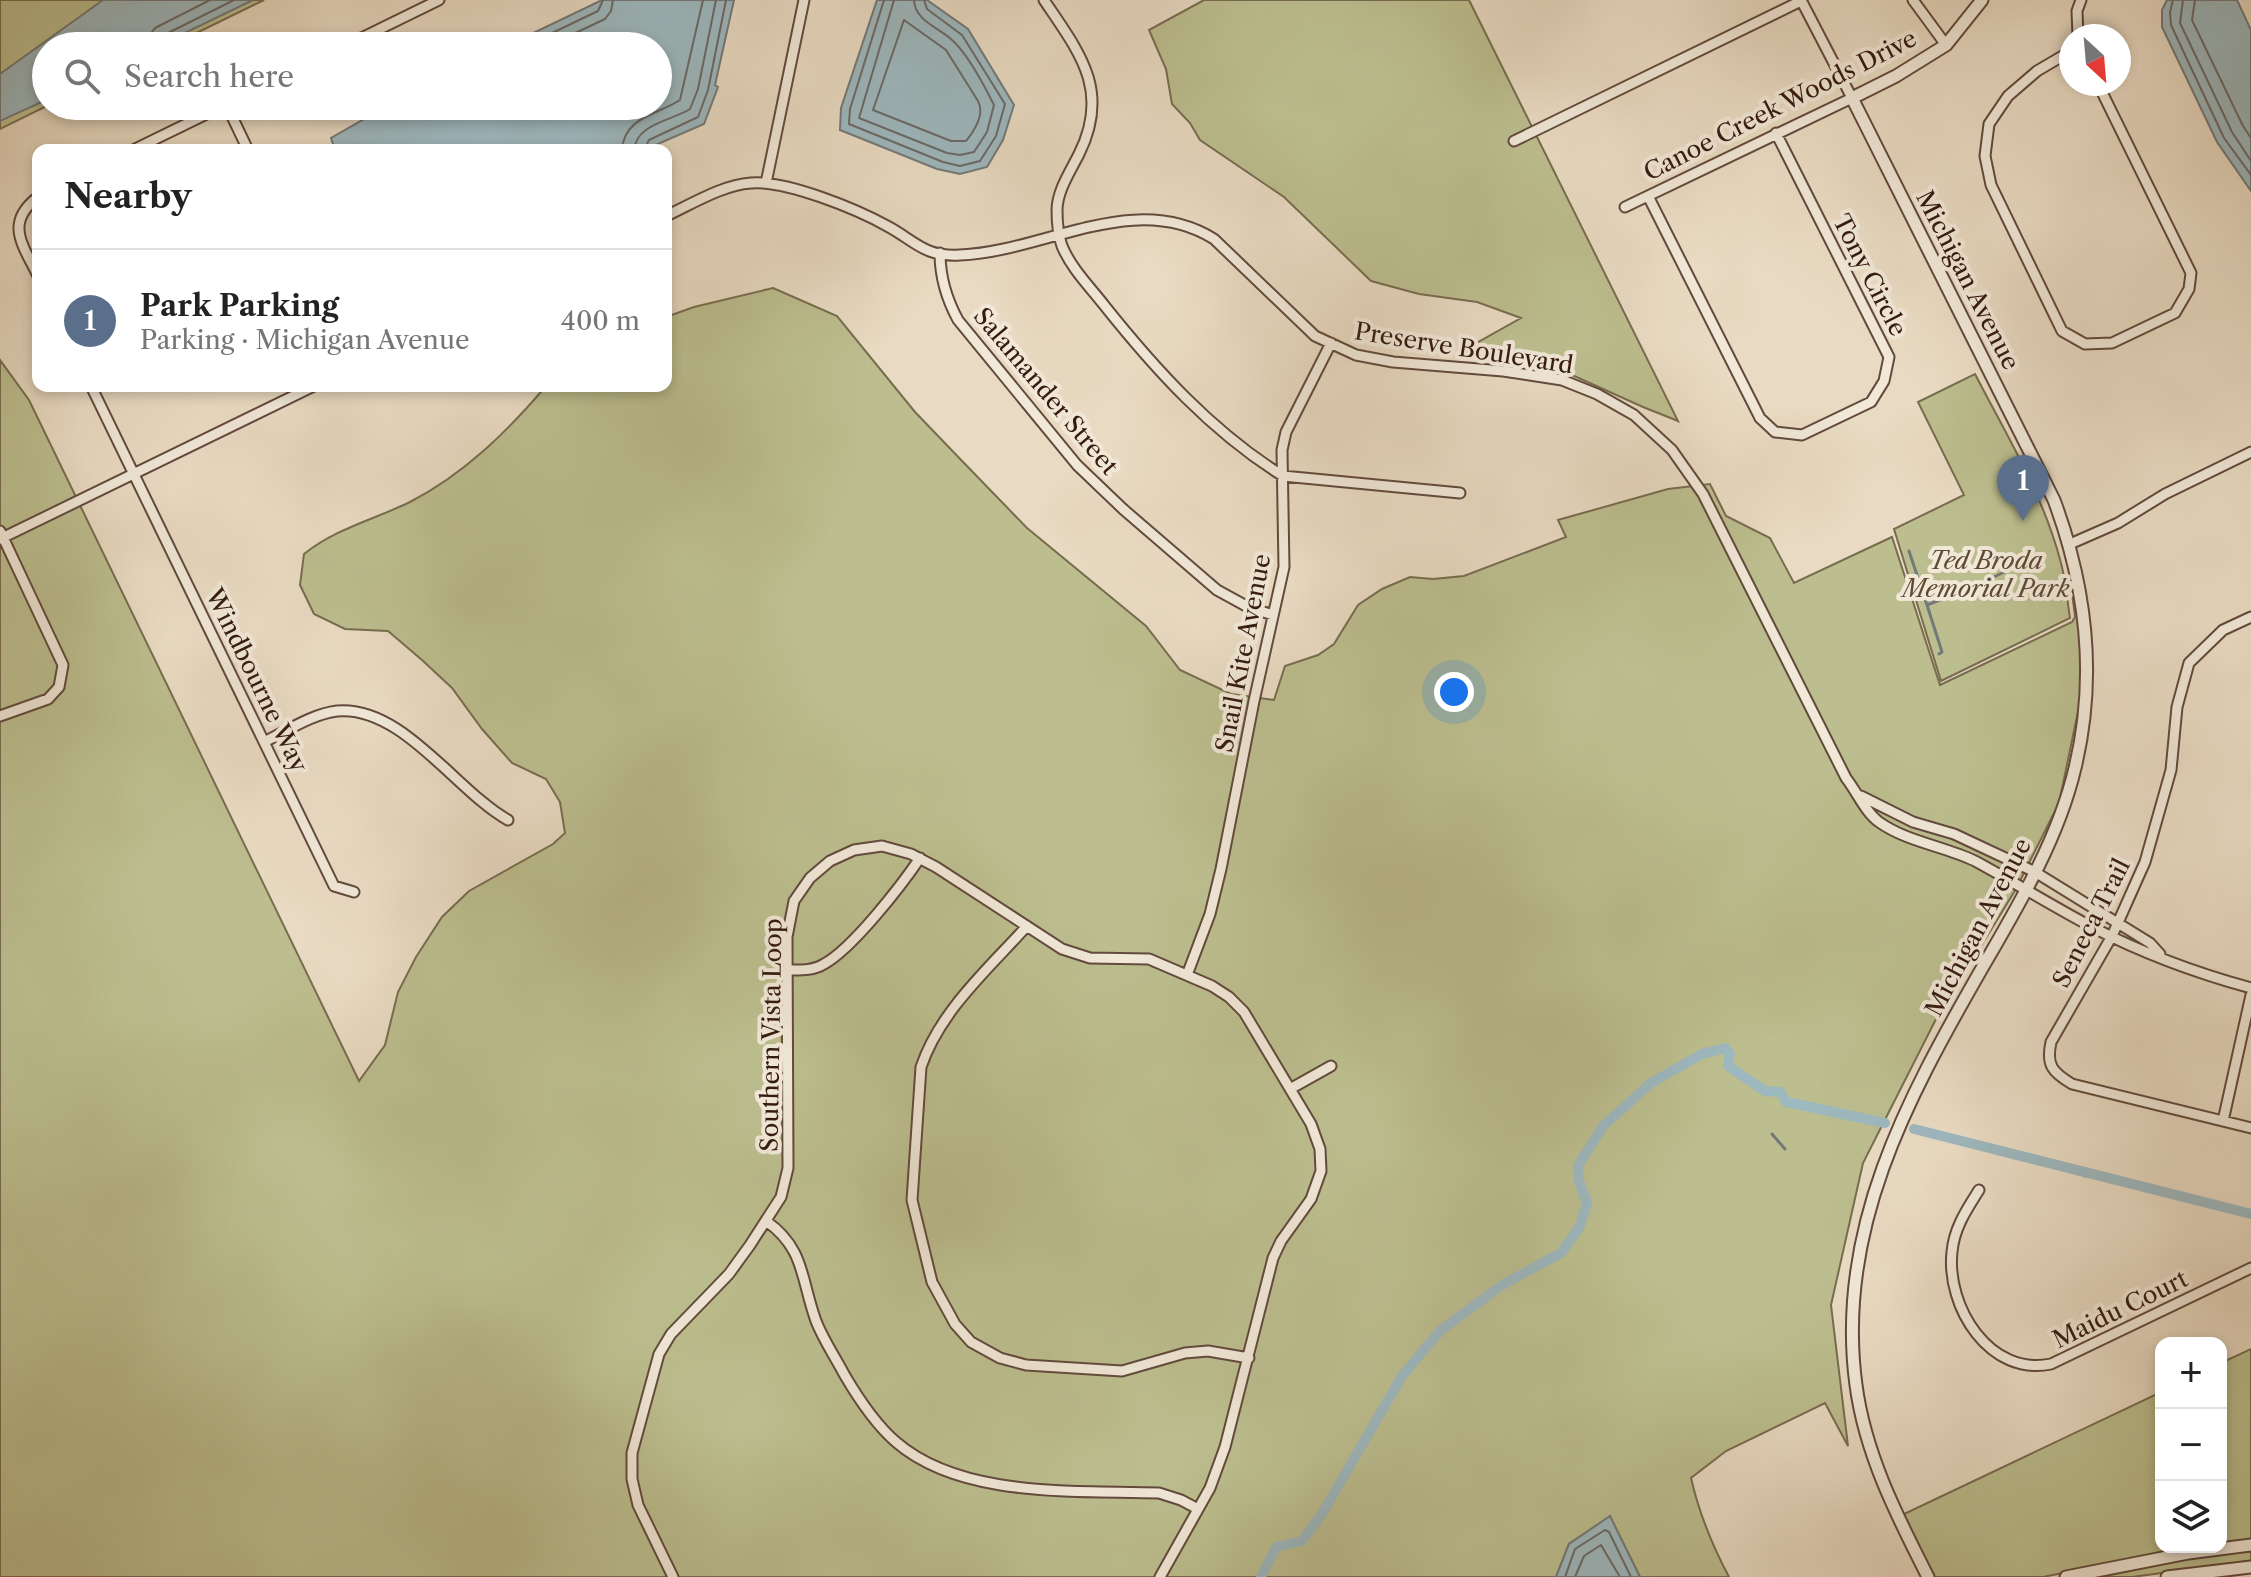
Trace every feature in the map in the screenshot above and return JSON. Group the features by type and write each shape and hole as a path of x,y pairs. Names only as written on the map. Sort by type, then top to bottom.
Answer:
{"street":[{"path":"374,32 439,0"},
{"path":"766,183 804,0"},
{"path":"1044,0 1083,58 1092,95 1093,113 1087,138 1065,181 1056,207 1059,235 1078,272 1151,364 1261,463 1283,476 1460,493"},
{"path":"1514,141 1801,0"},
{"name":"Michigan Avenue","path":"1801,0 2054,500 2070,544 2085,624 2087,662 2083,729 2065,802 2027,891 1954,1017 1887,1154 1860,1242 1853,1330 1856,1385 1869,1446 1897,1515 1928,1577"},
{"path":"1913,0 1946,45"},
{"name":"Canoe Creek Woods Drive","path":"1625,207 1896,76 1946,45 1982,0"},
{"path":"2078,24 2081,0"},
{"path":"2059,58 2037,71 2008,96 1989,124 1985,156 1991,185 2062,331 2085,344 2112,343 2175,313 2189,289 2191,273 2104,96"},
{"path":"146,144 196,120"},
{"path":"232,120 245,144"},
{"name":"Tony Circle","path":"1648,196 1760,418 1775,432 1802,435 1871,402 1884,381 1889,357 1776,133"},
{"name":"Preserve Boulevard","path":"672,213 726,189 750,183 780,184 809,192 889,227 928,252 959,255 1126,220 1151,218 1196,228 1214,239 1315,336 1356,355 1393,362 1503,371 1562,380 1597,394 1634,415 1672,450 1703,494 1846,778 1861,796 1869,813 1903,835 1974,861 2112,936 2164,957"},
{"path":"32,203 20,214 18,226 20,239 32,264"},
{"name":"Salamander Street","path":"940,253 940,275 958,320 1077,465 1217,590 1248,607 1273,615"},
{"name":"Snail Kite Avenue","path":"1187,975 1210,914 1221,869 1284,567 1282,450 1286,432 1331,343"},
{"name":"Windbourne Way","path":"94,392 334,886 354,892"},
{"path":"0,716 48,699 59,687 63,665 1,536 302,392"},
{"path":"2070,544 2118,523 2165,494 2251,452"},
{"name":"Seneca Trail","path":"2251,617 2223,630 2189,663 2177,707 2171,770 2145,862 2118,924 2051,1042 2047,1058 2050,1067 2072,1084 2251,1128"},
{"path":"264,742 335,711 359,711 386,720 465,784 488,809 508,820"},
{"name":"Preserve Boulevard","path":"1861,796 1913,822 1954,834 2035,872 2150,943 2164,957"},
{"name":"Southern Vista Loop","path":"673,1577 638,1505 632,1479 632,1453 659,1354 671,1334 729,1274 781,1197 788,1168 787,937 794,901 810,878 830,861 854,850 882,846 920,858 1062,949 1090,958 1149,959 1229,997 1244,1012 1311,1124 1320,1149 1321,1171 1311,1199 1281,1241 1273,1258 1225,1447 1210,1488 1160,1577"},
{"path":"787,970 810,970 845,949 920,858"},
{"path":"1027,926 940,1023 921,1067 912,1200 932,1282 955,1324 971,1342 1000,1358 1026,1365 1122,1371 1185,1353 1208,1351 1249,1358"},
{"path":"2164,957 2197,974 2251,988"},
{"path":"2223,1121 2251,995"},
{"path":"1290,1089 1331,1066"},
{"name":"Maidu Court","path":"1979,1190 1957,1226 1952,1250 1955,1295 1963,1313 1988,1346 2020,1366 2034,1368 2051,1364 2251,1268"},
{"path":"766,1221 792,1244 816,1322 859,1399 896,1442 965,1478 1010,1488 1159,1493 1198,1509"},
{"path":"2066,1577 2188,1553 2251,1545"},
{"path":"2167,1577 2251,1567"}],"green space":[{"path":"0,0 264,0 199,32 32,32 32,113 0,129"},
{"path":"1204,0 1469,0 1678,421 1532,357 1484,350 1473,345 1521,318 1477,302 1419,294 1371,281 1284,197 1200,140 1190,123 1172,104 1166,69 1149,30"},
{"path":"773,288 837,316 915,412 1027,528 1146,626 1180,670 1231,694 1274,700 1285,666 1318,655 1334,644 1358,605 1382,589 1410,577 1433,579 1464,576 1566,537 1558,520 1668,489 1710,484 1726,516 1770,538 1794,583 1892,537 1940,685 2072,622 2075,617 2072,593 2079,618 2082,662 2080,702 2059,803 2016,889 1935,1021 1863,1163 1831,1305 1848,1446 1825,1403 1726,1451 1691,1478 1707,1529 1729,1577 1640,1577 1610,1517 1569,1544 1556,1577 0,1577 0,360 29,400 359,1081 385,1045 398,992 442,917 469,891 553,844 565,833 560,802 546,779 512,763 452,688 422,660 388,631 345,629 314,614 300,585 304,554 329,537 410,502 449,479 500,436 541,392 672,392 672,315"},
{"name":"Ted Broda Memorial Park","path":"1975,374 2045,513 2061,563 2070,618 1941,681 1894,529 1964,495 1918,402"},
{"path":"2251,1349 2251,1540 2227,1542 2227,1409 2227,1360"},
{"path":"2155,1395 2155,1553 2163,1553 2043,1577 1934,1577 1902,1515"},
{"path":"2251,1551 2251,1561 2132,1577 2096,1577 2189,1559"}],"water":[{"path":"103,0 253,0 187,32 58,32"},
{"path":"602,0 734,0 715,85 718,87 704,124 658,144 333,144 331,138 362,120 672,120 672,32 535,32"},
{"path":"877,0 927,0 968,29 1014,105 1003,140 987,167 960,174 937,169 840,130 841,108"},
{"path":"2167,0 2237,0 2251,30 2251,191 2217,142 2162,27 2162,10"},
{"path":"32,51 32,106 0,121 0,74"},
{"path":"1610,1516 1640,1577 1556,1577 1569,1544"}],"waterway":[{"path":"1909,551 1927,605"},
{"path":"1939,654 1942,652 1927,605 2024,563"},
{"path":"1261,1577 1276,1547 1302,1541 1322,1514 1402,1376 1440,1331 1502,1285 1561,1253 1580,1226 1587,1203 1579,1181 1578,1166 1603,1126 1651,1083 1702,1054 1725,1048 1730,1054 1728,1066 1765,1091 1780,1092 1786,1102 1885,1123"},
{"path":"1914,1129 2251,1214"},
{"path":"1772,1134 1785,1149"}],"place":[{"name":"Park Parking","path":"2023,521"}]}
